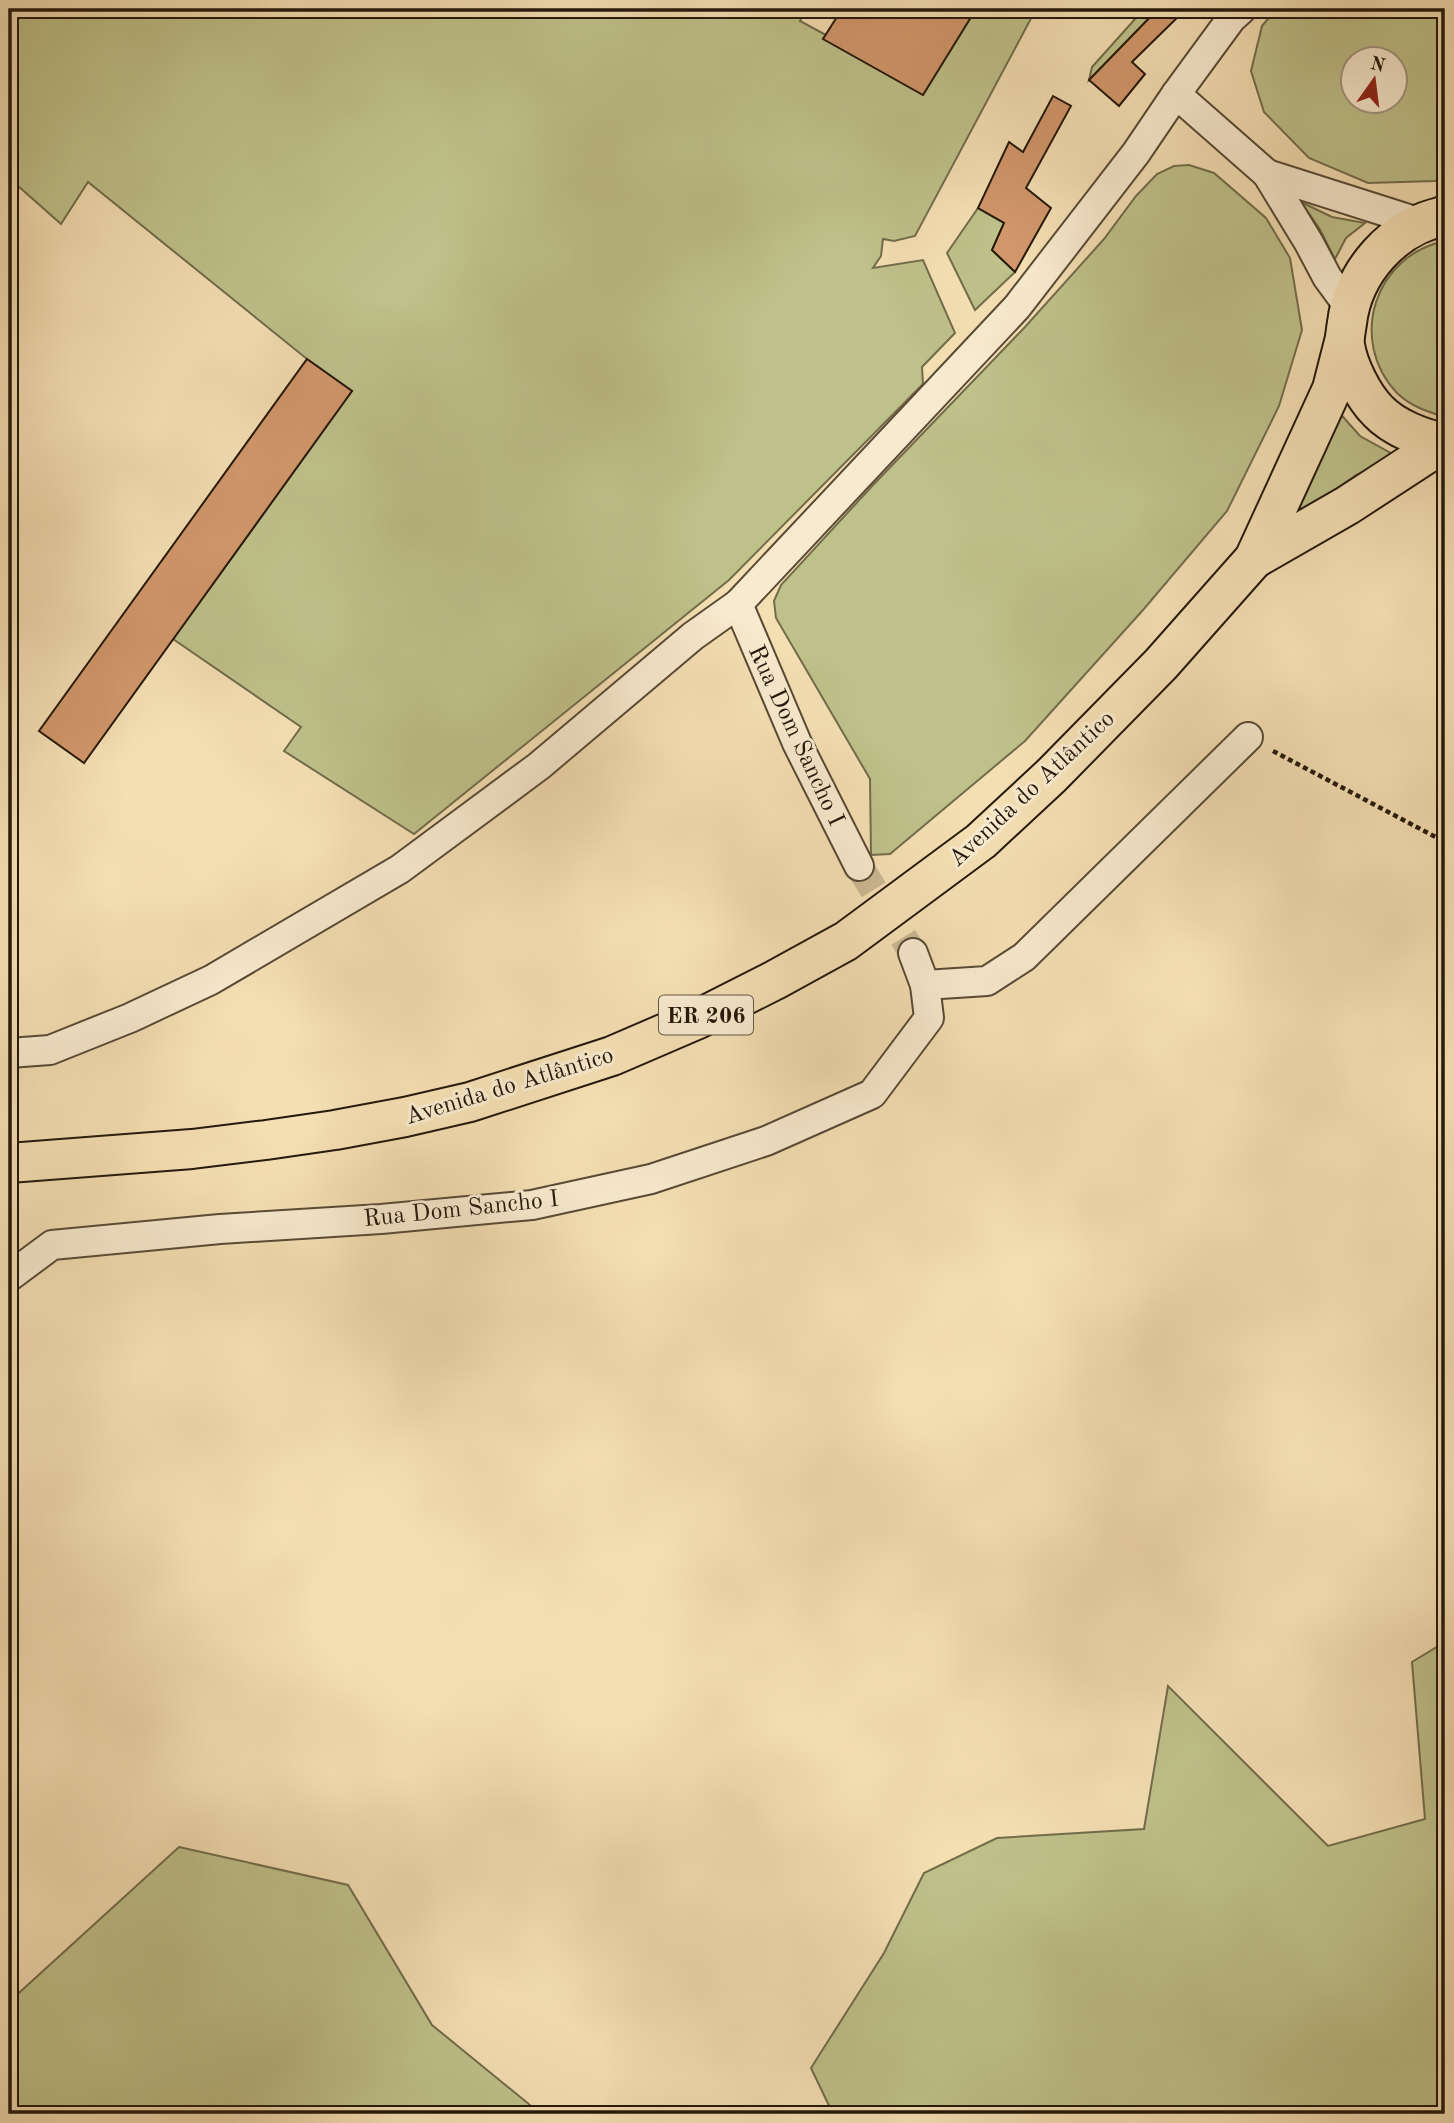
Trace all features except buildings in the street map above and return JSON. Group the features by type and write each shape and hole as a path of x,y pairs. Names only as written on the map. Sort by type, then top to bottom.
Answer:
{"main road":[{"path":"1254,559 1332,389 1346,325 1360,282 1379,252 1405,232 1439,218"},
{"path":"1346,325 1350,366 1378,411 1405,430 1444,443"},
{"path":"1254,559 1348,505 1444,443"},
{"name":"Avenida do Atlântico","path":"9,1163 216,1146 335,1130 405,1117 470,1102 545,1079 612,1056 698,1019 846,941 981,841 1052,775 1152,673 1254,559"}],"street":[{"path":"9,1053 50,1050 131,1018 211,980 400,869 539,766 693,636 738,604 1017,307 1136,153 1231,19 1242,9"},
{"path":"1177,94 1267,174 1327,277 1346,325"},
{"path":"1267,174 1439,218"},
{"name":"Rua Dom Sancho I","path":"738,604 797,743 859,866"},
{"path":"925,985 988,981 1024,957 1248,737"},
{"name":"Rua Dom Sancho I","path":"9,1277 52,1245 532,1205 663,1174 766,1141 872,1094 929,1018 925,985 913,953"}],"path":[{"path":"1248,737 1445,842"}],"green space":[{"path":"9,9 806,9 800,21 826,35 824,39 923,95 976,9 1036,9 915,236 894,241 883,239 881,256 873,268 923,260 955,333 922,367 923,384 729,580 414,834 284,751 301,727 173,639 352,391 307,359 88,182 61,224 9,178"},
{"path":"1144,9 1158,9 1089,80 1092,67"},
{"path":"1276,9 1445,9 1445,177 1435,181 1368,183 1309,158 1264,112 1251,71 1262,26"},
{"path":"1189,165 1214,173 1266,218 1290,258 1302,330 1279,406 1227,511 1143,610 1025,741 890,854 871,855 870,779 776,618 774,601 781,585 1025,327 1104,239 1136,196 1157,174 1174,166"},
{"path":"1301,202 1332,217 1365,223 1346,238 1335,259 1319,228"},
{"path":"978,208 1004,223 992,250 1015,272 975,310 947,253"},
{"path":"1445,241 1445,417 1413,405 1397,393 1382,372 1374,349 1372,325 1376,302 1386,281 1401,263 1421,249"},
{"path":"1336,409 1360,436 1396,456 1356,475 1297,516 1293,511"},
{"path":"1445,1642 1445,2114 833,2114 811,2068 884,1953 924,1873 997,1838 1144,1829 1168,1686 1328,1846 1425,1819 1412,1662"},
{"path":"179,1847 348,1885 432,2025 541,2114 9,2114 9,2002"}],"tunnel":[{"path":"859,866 913,953"}]}
